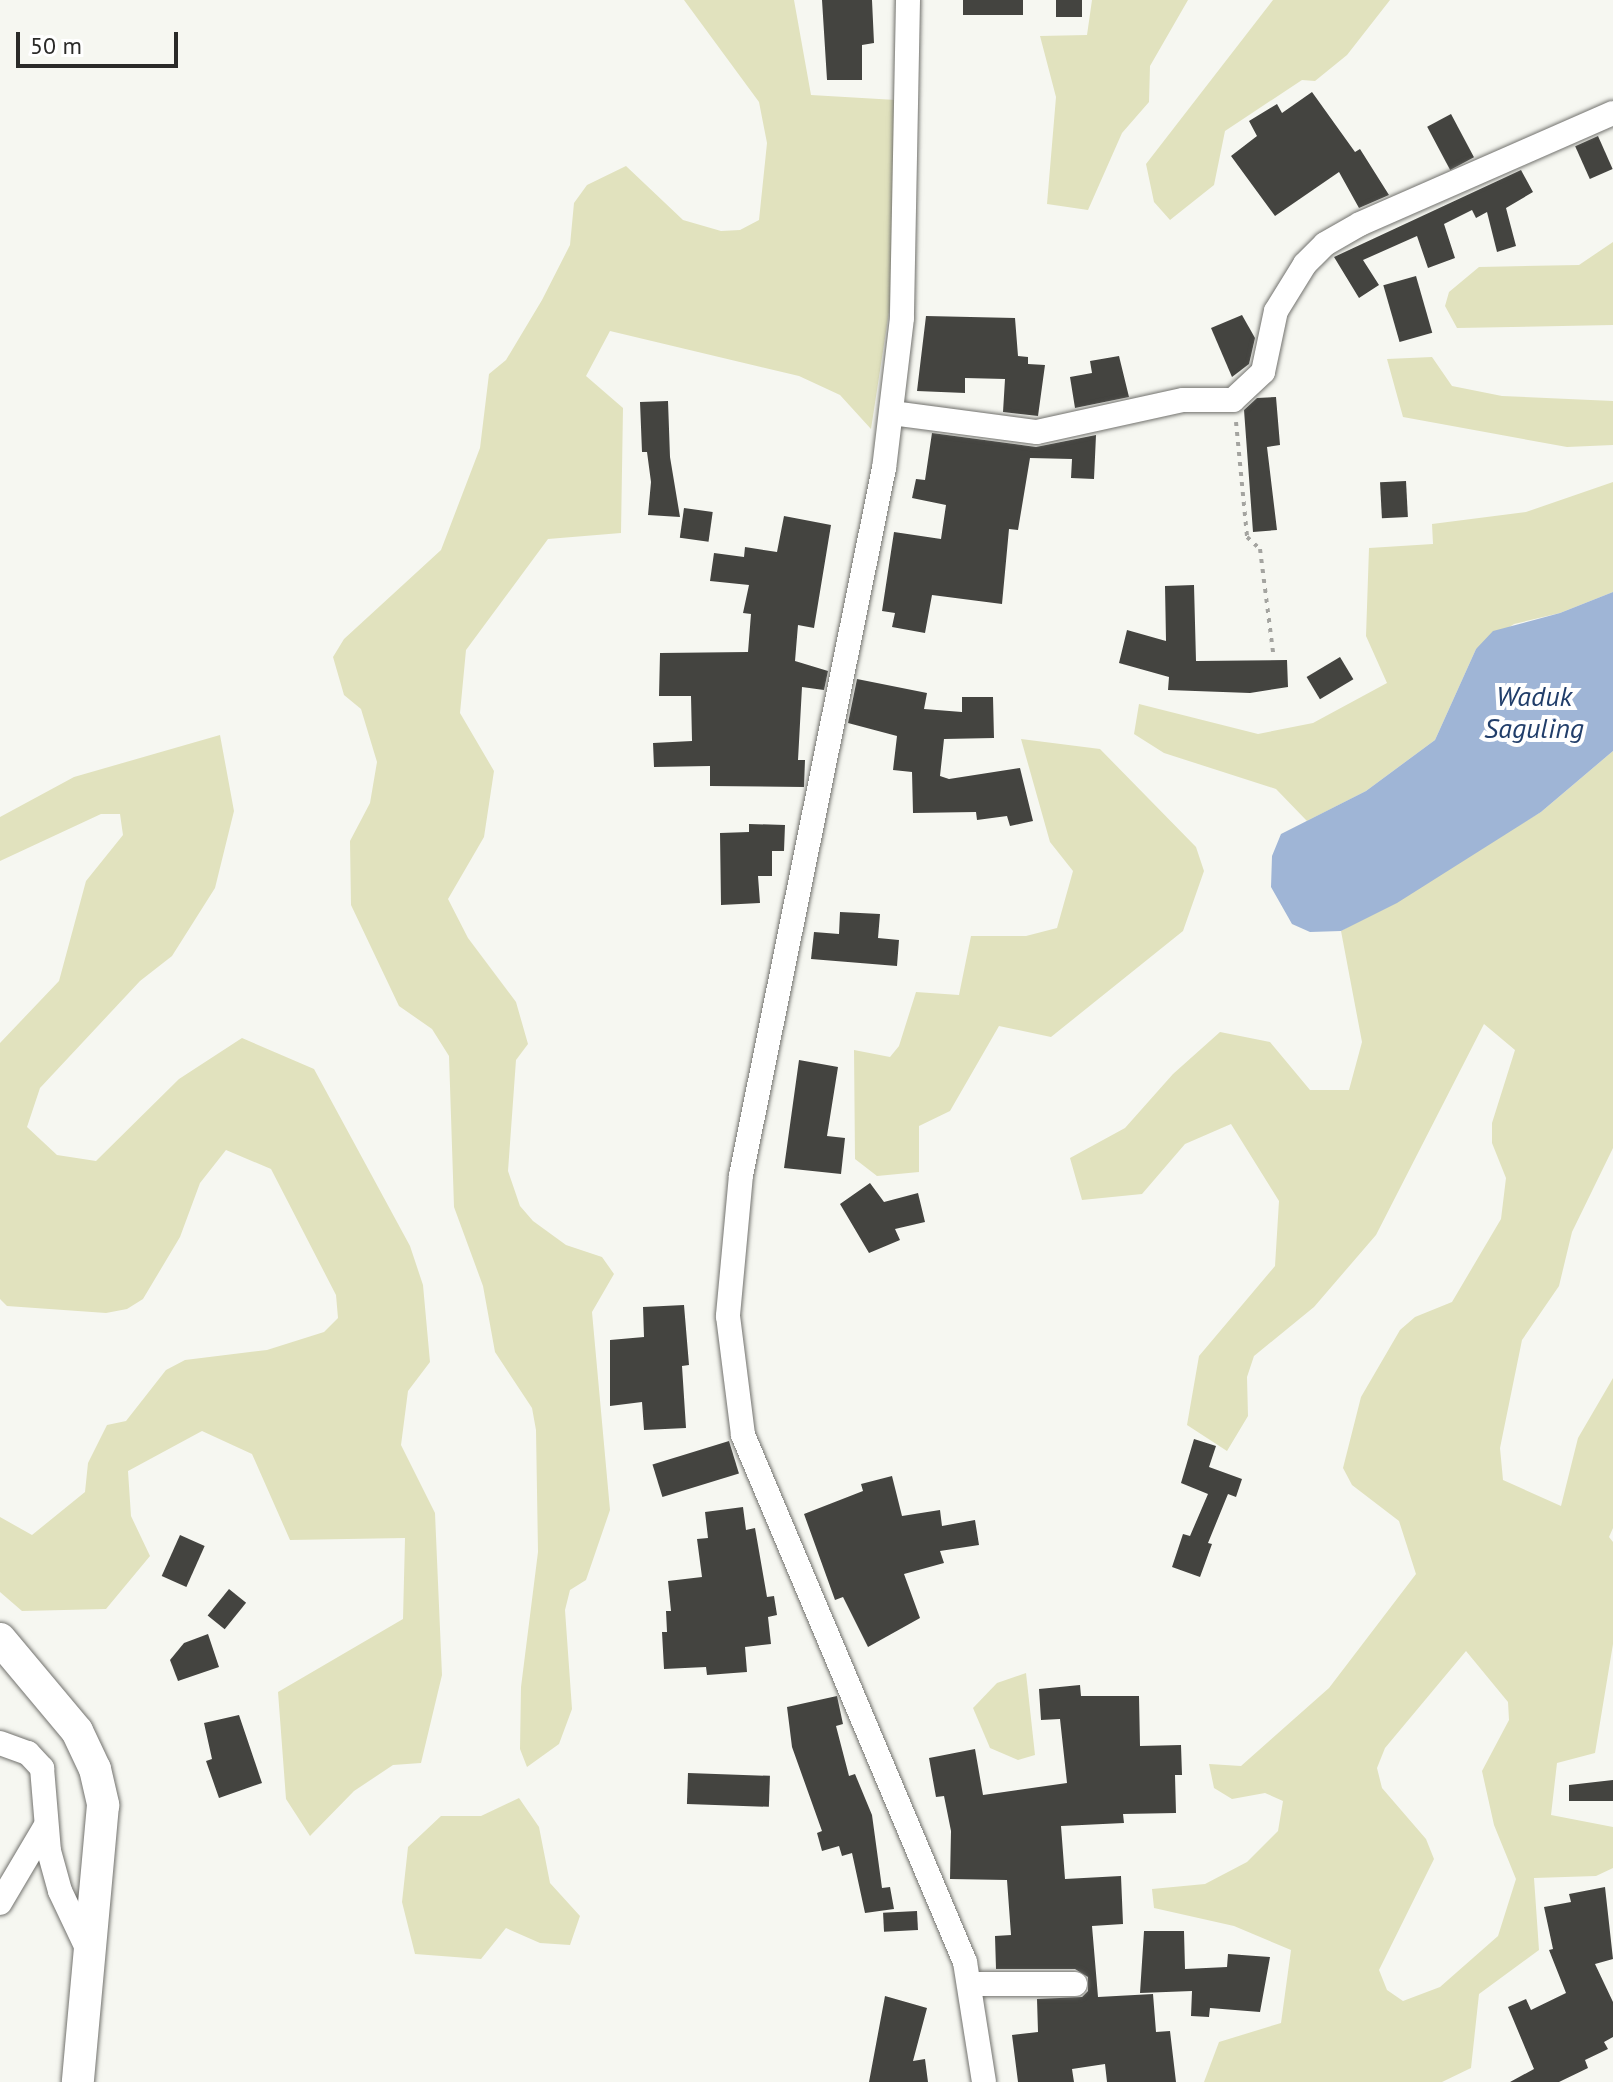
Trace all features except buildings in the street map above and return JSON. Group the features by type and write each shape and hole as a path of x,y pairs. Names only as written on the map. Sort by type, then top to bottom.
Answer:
{"main road":[{"path":"0,1639 69,1720 95,1769 103,1824 86,1946 78,2082"}],"street":[{"path":"908,0 902,318 892,413 741,1175 728,1316 743,1435 914,1830 970,1984 984,2082"},
{"path":"892,413 1037,432 1183,400 1233,400 1263,372 1276,311 1305,264 1325,244 1360,224 1613,113"},
{"path":"0,1743 28,1753 42,1768 48,1798 45,1827 60,1891 86,1946"},
{"path":"1,1898 45,1827"},
{"path":"970,1984 1075,1984"}],"path":[{"path":"1233,400 1247,537 1260,549 1273,652"}],"green space":[{"path":"684,0 794,0 811,95 896,100 893,286 871,429 840,395 799,376 610,331 586,376 623,408 621,533 548,539 466,650 460,713 494,771 484,837 448,899 468,938 516,1002 528,1044 516,1060 508,1171 520,1206 533,1221 566,1245 602,1257 614,1274 592,1312 610,1510 586,1580 570,1590 565,1610 572,1709 559,1744 527,1767 520,1749 521,1687 538,1552 536,1430 532,1408 495,1352 483,1286 454,1207 449,1056 432,1029 399,1006 351,905 350,841 370,803 377,762 361,709 344,695 333,657 344,639 441,550 480,448 489,374 506,360 542,300 570,245 574,203 587,185 626,166 683,220 721,231 740,230 759,220 767,143 759,102"},
{"path":"1092,0 1188,0 1150,66 1149,102 1122,133 1088,210 1047,204 1056,97 1040,36 1087,35"},
{"path":"1273,0 1390,0 1347,55 1315,81 1302,80 1225,131 1214,185 1170,220 1154,202 1146,164"},
{"path":"1613,242 1613,325 1457,328 1445,306 1449,292 1479,267 1579,265"},
{"path":"1432,357 1452,386 1502,396 1613,401 1613,445 1567,447 1403,417 1387,359"},
{"path":"1613,482 1613,592 1560,613 1514,624 1476,649 1435,740 1366,791 1307,821 1276,789 1164,753 1134,734 1139,704 1258,734 1313,723 1387,683 1366,636 1369,548 1433,544 1432,524 1526,512"},
{"path":"220,735 234,811 215,888 172,956 140,981 40,1088 27,1127 57,1155 96,1161 179,1079 242,1038 314,1069 410,1246 423,1285 430,1362 408,1391 401,1445 435,1513 442,1675 421,1763 393,1765 354,1791 310,1836 286,1799 278,1692 403,1619 405,1538 290,1540 252,1454 202,1431 128,1471 131,1516 150,1556 106,1609 22,1611 0,1592 0,1517 32,1535 85,1492 88,1463 107,1425 126,1421 166,1370 185,1360 267,1350 324,1332 338,1318 336,1295 271,1169 226,1150 200,1183 180,1237 143,1299 127,1309 106,1313 7,1306 0,1299 0,1043 59,981 86,881 123,835 120,814 101,814 0,861 0,817 74,777"},
{"path":"1021,739 1100,749 1196,847 1204,871 1183,931 1051,1037 999,1026 950,1111 919,1126 919,1172 877,1176 855,1159 854,1050 890,1057 899,1046 916,992 959,995 971,936 1026,936 1057,928 1073,871 1050,842"},
{"path":"1613,751 1613,1148 1572,1232 1559,1286 1522,1340 1500,1448 1503,1480 1561,1506 1578,1438 1613,1378 1613,1528 1609,1537 1613,1542 1613,1644 1595,1753 1557,1763 1551,1815 1613,1827 1613,1868 1596,1876 1534,1878 1539,1950 1479,1994 1471,2068 1442,2082 1204,2082 1219,2042 1281,2023 1291,1950 1234,1926 1154,1908 1152,1889 1205,1884 1247,1862 1278,1831 1283,1801 1265,1793 1232,1799 1214,1788 1209,1764 1241,1766 1329,1688 1416,1574 1399,1521 1352,1485 1343,1468 1361,1397 1400,1330 1415,1317 1452,1302 1501,1219 1506,1178 1492,1143 1492,1123 1515,1050 1484,1024 1376,1235 1314,1307 1254,1356 1247,1377 1248,1416 1227,1451 1187,1425 1199,1356 1275,1266 1279,1201 1231,1124 1185,1144 1142,1194 1082,1200 1070,1158 1125,1128 1173,1074 1220,1032 1270,1042 1310,1090 1349,1090 1362,1042 1341,931 1541,812","holes":["1466,1651 1508,1702 1509,1720 1482,1771 1494,1825 1516,1879 1498,1936 1440,1987 1403,2001 1387,1990 1379,1970 1434,1859 1426,1839 1382,1788 1377,1768 1385,1748"]},
{"path":"1026,1673 1035,1755 1018,1760 990,1748 973,1708 997,1683"},
{"path":"519,1798 539,1827 550,1883 580,1916 570,1945 540,1943 506,1928 481,1959 415,1954 402,1902 408,1847 441,1816 481,1816"}],"water":[{"name":"Waduk Saguling","path":"1613,592 1613,751 1541,812 1397,903 1341,931 1310,932 1292,924 1271,887 1272,856 1281,834 1366,791 1435,740 1476,649 1493,631 1560,613"}]}
